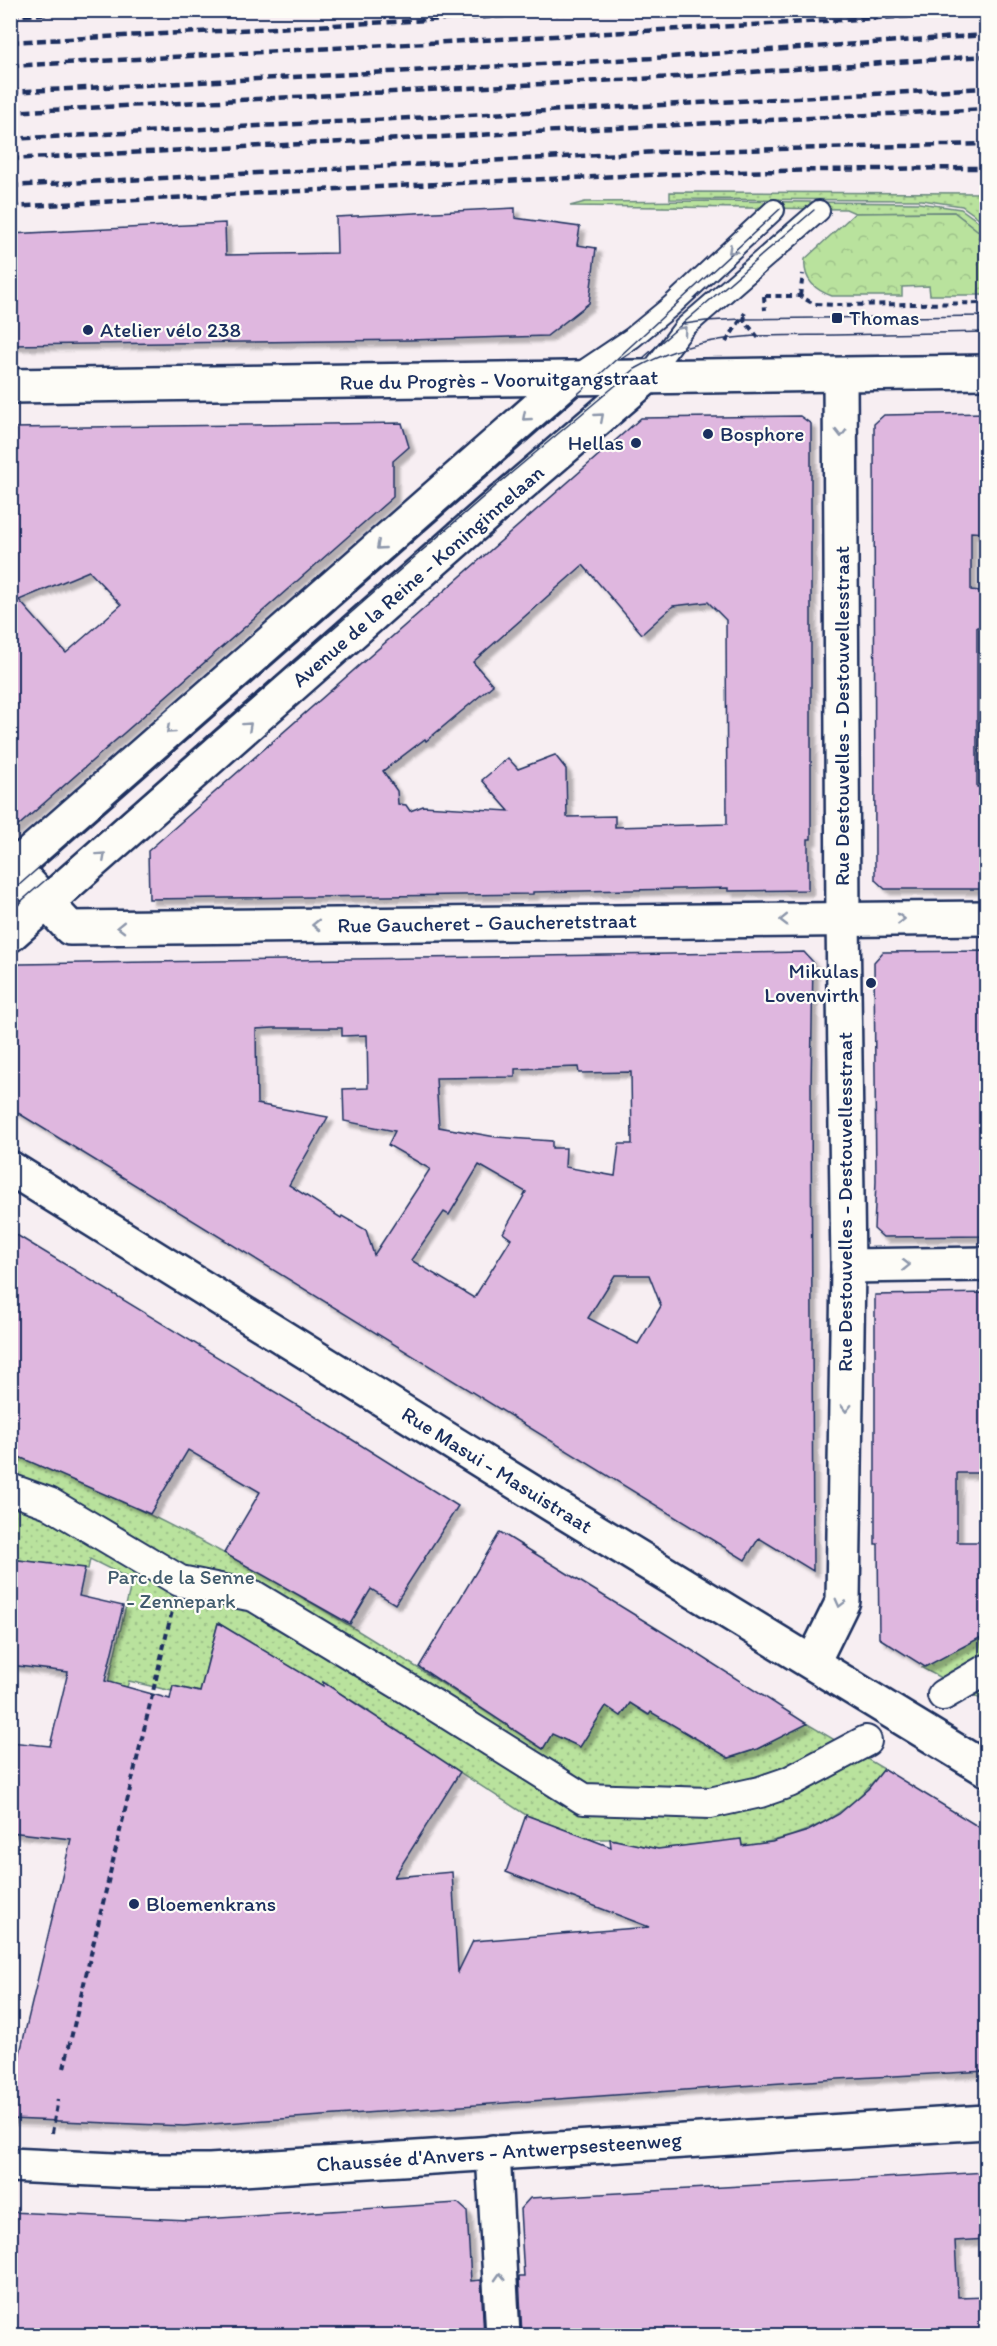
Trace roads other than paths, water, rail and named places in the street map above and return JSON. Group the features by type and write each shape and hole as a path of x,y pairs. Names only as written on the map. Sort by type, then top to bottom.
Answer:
{"street":[{"name":"Rue du Progrès - Vooruitgangstraat","path":"10,386 987,372"},
{"name":"Rue Destouvelles - Destouvellesstraat","path":"813,1662 843,1601 848,1266 843,920 840,375"},
{"name":"Avenue de la Reine - Koninginnelaan","path":"10,935 48,904 467,532 647,377"},
{"path":"12,869 570,379"},
{"name":"Rue Gaucheret - Gaucheretstraat","path":"12,869 70,928 987,918"},
{"name":"Rue Masui - Masuistraat","path":"10,1168 556,1507 987,1769"},
{"path":"848,1266 987,1264"},
{"path":"10,1489 49,1503 180,1581 254,1596 584,1799 710,1803 760,1792 789,1782 866,1740"},
{"path":"943,1695 987,1670"},
{"name":"Chaussée d'Anvers - Antwerpsesteenweg","path":"10,2165 135,2171 210,2171 987,2122"},
{"path":"493,2152 503,2336"}],"lane":[{"path":"570,379 632,338 774,210"},
{"name":"Avenue de la Reine - Koninginnelaan","path":"647,377 684,328 819,211"}],"tram line":[{"path":"10,893 596,378 780,209"},
{"path":"643,358 814,210"},
{"path":"684,324 742,319 986,316"},
{"path":"10,911 497,485 635,369 684,348 732,338 782,335 986,332"}],"railway":[{"path":"10,16 114,10"},
{"path":"10,42 618,10"},
{"path":"10,66 986,12"},
{"path":"10,92 655,58 986,35"},
{"path":"10,112 676,77 986,56"},
{"path":"10,139 986,88"},
{"path":"10,159 986,109"},
{"path":"10,186 658,152 986,144"},
{"path":"10,207 620,176 986,168"}],"place":[{"name":"Thomas","path":"837,318"},
{"name":"Atelier vélo 238","path":"88,330"},
{"name":"Bosphore","path":"708,434"},
{"name":"Hellas","path":"636,443"},
{"name":"Mikulas Lovenvirth","path":"871,983"},
{"name":"Bloemenkrans","path":"134,1904"}],"park label":[{"name":"Parc de la Senne - Zennepark","path":"181,1589"}]}
